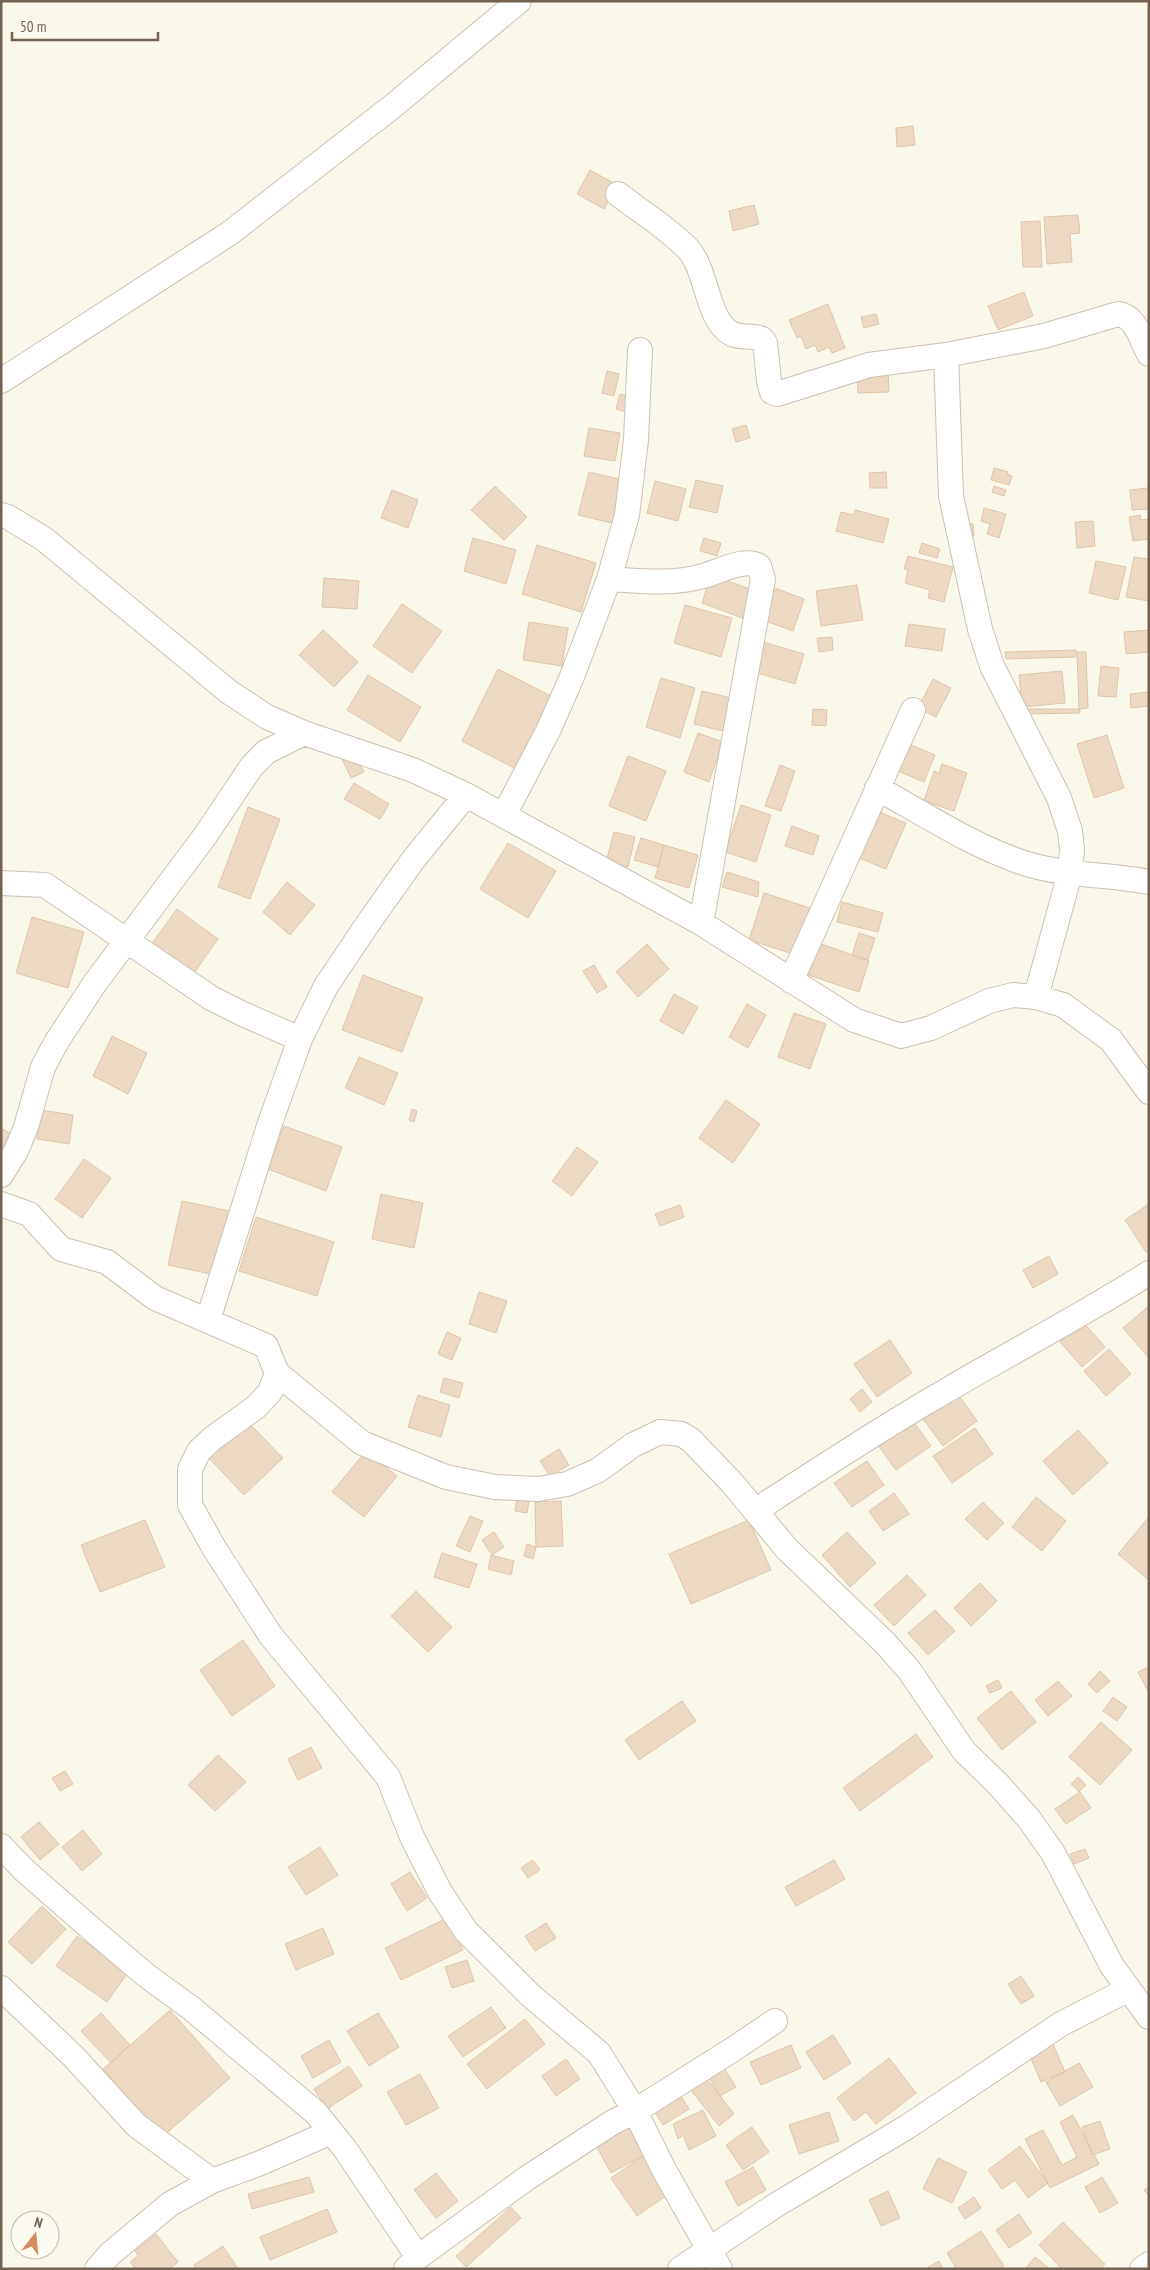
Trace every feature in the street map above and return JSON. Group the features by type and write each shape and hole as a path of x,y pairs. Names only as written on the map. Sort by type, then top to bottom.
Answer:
{"street":[{"path":"1,381 230,232 393,106 520,1"},
{"path":"618,194 688,250 703,277 710,301 721,323 732,334 762,338 765,343 769,381 772,392 776,394 869,365 946,355 1044,336 1118,314 1125,315 1131,319 1149,354"},
{"path":"504,815 572,679 609,579 627,515 636,440 640,350"},
{"path":"946,355 951,496 980,629 992,666 1058,798 1071,840 1070,873 1036,997"},
{"path":"1,515 8,517 44,539 229,692 267,717 304,733 413,770 466,795 701,923 854,1020 901,1036 931,1028 989,1001 1013,996 1036,997 1063,1006 1111,1040 1149,1092"},
{"path":"609,579 656,582 700,577 737,565 750,564 759,566 762,571 763,579 701,923"},
{"path":"791,981 913,710"},
{"path":"1,1176 16,1151 26,1127 43,1067 95,982 205,836 252,766 266,752 304,733"},
{"path":"877,788 979,845 1029,864 1070,873 1149,882"},
{"path":"208,1320 270,1123 300,1039 326,986 413,860 466,795"},
{"path":"1,883 44,885 212,998 300,1039"},
{"path":"1,1204 29,1214 61,1249 107,1262 155,1298 266,1346 277,1373 362,1443 446,1477 495,1487 538,1489 567,1484 597,1471 633,1445 660,1432 681,1434 701,1450 788,1549 885,1643 936,1708 964,1751 997,1783 1029,1819 1053,1853 1103,1951 1140,1998 1061,2024 907,2127 827,2173 680,2269"},
{"path":"755,1510 932,1398 1097,1306 1149,1272"},
{"path":"277,1373 270,1392 256,1407 213,1438 199,1451 190,1469 190,1505 218,1555 271,1636 388,1777 412,1838 440,1892 466,1930 530,1995 599,2053 635,2111 663,2168 710,2248 720,2269"},
{"path":"1,1846 24,1870 139,1970 191,2008 316,2113 345,2149 412,2263 527,2178 775,2021"},
{"path":"1,1988 73,2056 136,2125 212,2181"},
{"path":"97,2269 110,2254 170,2204 212,2181 258,2164 331,2132"},
{"path":"1142,2269 1149,2264"}],"building":[{"path":"913,126 915,145 897,147 896,128"},
{"path":"590,170 617,185 604,209 577,194"},
{"path":"754,205 759,224 733,231 729,211"},
{"path":"1078,215 1080,233 1070,234 1072,262 1047,264 1044,217"},
{"path":"1040,221 1042,267 1023,267 1021,222"},
{"path":"1024,292 1033,316 998,330 988,306"},
{"path":"828,304 845,348 832,353 829,347 818,352 815,345 806,349 801,336 797,338 789,320"},
{"path":"876,314 879,324 864,328 861,317"},
{"path":"888,369 889,392 858,393 857,370"},
{"path":"607,371 619,374 614,396 602,393"},
{"path":"620,394 634,398 630,413 616,409"},
{"path":"746,425 750,438 736,442 732,429"},
{"path":"589,428 620,433 615,461 584,456"},
{"path":"994,468 1008,472 1007,474 1012,476 1009,485 991,480"},
{"path":"589,472 627,481 616,524 578,515"},
{"path":"886,472 887,488 870,488 869,473"},
{"path":"696,480 723,486 717,513 689,507"},
{"path":"655,481 686,489 678,521 647,513"},
{"path":"495,486 527,517 504,540 471,510"},
{"path":"994,486 1006,490 1004,496 992,492"},
{"path":"1148,488 1149,509 1132,510 1130,490"},
{"path":"392,490 418,500 408,528 381,518"},
{"path":"984,508 1006,514 999,538 987,534 990,524 981,521"},
{"path":"855,510 889,519 883,543 836,531 841,512 853,515"},
{"path":"1140,515 1141,520 1149,519 1149,539 1133,541 1129,517"},
{"path":"1093,521 1095,546 1077,548 1075,522"},
{"path":"965,524 973,524 974,536 966,536"},
{"path":"473,538 516,550 506,584 464,571"},
{"path":"704,538 721,543 717,556 700,551"},
{"path":"922,543 940,549 937,558 919,553"},
{"path":"537,545 596,563 581,612 522,594"},
{"path":"908,556 953,567 944,602 928,598 930,590 905,583 908,570 904,569"},
{"path":"1134,557 1149,559 1149,601 1126,597"},
{"path":"1096,561 1126,567 1118,600 1089,593"},
{"path":"711,575 758,592 745,619 702,603"},
{"path":"324,578 359,581 357,609 322,607"},
{"path":"857,585 863,620 821,626 816,591"},
{"path":"772,587 804,599 793,631 760,619"},
{"path":"402,604 442,631 412,673 373,646"},
{"path":"685,605 732,618 721,657 674,643"},
{"path":"529,622 568,628 562,666 523,660"},
{"path":"909,624 945,629 942,651 905,646"},
{"path":"323,630 358,662 334,687 299,655"},
{"path":"1149,630 1149,652 1126,654 1124,632"},
{"path":"832,637 833,650 819,652 817,638"},
{"path":"763,642 804,654 795,684 754,672"},
{"path":"1076,650 1076,657 1006,659 1005,652"},
{"path":"1077,652 1086,652 1088,708 1079,709"},
{"path":"1101,666 1119,668 1116,697 1098,696"},
{"path":"498,669 555,698 518,770 462,741"},
{"path":"1062,671 1065,703 1022,707 1019,675"},
{"path":"368,675 421,707 400,742 347,710"},
{"path":"661,678 695,688 680,738 646,727"},
{"path":"933,679 951,688 936,717 918,708"},
{"path":"702,691 735,699 727,732 694,724"},
{"path":"1149,692 1149,706 1131,708 1130,694"},
{"path":"813,709 827,710 826,726 812,725"},
{"path":"1024,709 1080,709 1080,713 1024,714"},
{"path":"698,733 723,742 709,782 684,772"},
{"path":"1107,735 1124,788 1094,798 1077,744"},
{"path":"909,744 935,755 924,782 898,771"},
{"path":"354,753 364,772 351,778 342,759"},
{"path":"628,756 666,771 646,821 609,806"},
{"path":"942,764 967,773 954,811 924,801 934,771 939,773"},
{"path":"780,765 795,771 781,811 765,806"},
{"path":"354,783 389,804 380,819 344,799"},
{"path":"741,805 771,815 756,862 725,852"},
{"path":"248,807 280,819 250,899 218,887"},
{"path":"879,812 906,823 886,869 859,858"},
{"path":"792,826 819,836 813,855 785,846"},
{"path":"614,832 635,837 628,867 606,862"},
{"path":"641,838 664,845 658,867 634,860"},
{"path":"508,843 556,871 528,918 480,889"},
{"path":"664,845 698,855 689,888 655,878"},
{"path":"727,872 759,882 758,897 722,887"},
{"path":"287,882 315,905 290,935 263,912"},
{"path":"764,893 810,908 796,955 749,940"},
{"path":"842,902 883,913 878,932 837,922"},
{"path":"177,909 218,939 189,980 147,950"},
{"path":"32,917 84,932 68,988 16,973"},
{"path":"859,933 875,938 868,960 852,955"},
{"path":"819,943 869,961 859,992 808,975"},
{"path":"647,944 669,969 638,997 616,972"},
{"path":"594,965 607,987 597,993 583,971"},
{"path":"363,975 423,998 402,1052 342,1030"},
{"path":"674,994 698,1007 683,1034 660,1021"},
{"path":"747,1004 766,1015 748,1048 729,1037"},
{"path":"794,1013 826,1024 810,1069 778,1057"},
{"path":"112,1036 147,1053 128,1094 93,1076"},
{"path":"359,1057 398,1073 384,1105 345,1088"},
{"path":"726,1100 760,1124 733,1163 699,1138"},
{"path":"412,1109 417,1111 414,1122 409,1120"},
{"path":"41,1110 73,1115 69,1144 37,1139"},
{"path":"284,1126 342,1147 326,1191 268,1169"},
{"path":"1,1128 16,1137 1,1163"},
{"path":"577,1147 598,1162 572,1196 552,1181"},
{"path":"84,1159 111,1178 82,1218 55,1199"},
{"path":"381,1194 423,1203 414,1248 372,1239"},
{"path":"182,1201 234,1212 220,1276 168,1265"},
{"path":"1149,1204 1149,1250 1146,1252 1125,1220"},
{"path":"680,1205 684,1217 660,1226 655,1214"},
{"path":"256,1217 334,1242 317,1296 239,1271"},
{"path":"1049,1256 1058,1274 1033,1288 1023,1270"},
{"path":"479,1292 507,1301 496,1333 469,1324"},
{"path":"1149,1306 1149,1358 1123,1328"},
{"path":"1083,1322 1105,1347 1082,1367 1060,1342"},
{"path":"447,1332 461,1338 452,1360 438,1354"},
{"path":"890,1340 912,1373 877,1397 854,1364"},
{"path":"1109,1349 1131,1374 1106,1396 1084,1371"},
{"path":"444,1378 463,1383 459,1398 440,1392"},
{"path":"862,1389 872,1402 860,1412 850,1399"},
{"path":"955,1390 977,1421 943,1446 921,1416"},
{"path":"418,1395 450,1405 441,1437 408,1427"},
{"path":"910,1417 931,1446 896,1470 875,1441"},
{"path":"245,1419 283,1458 244,1495 206,1455"},
{"path":"975,1428 993,1454 952,1483 933,1456"},
{"path":"1078,1430 1108,1463 1073,1495 1043,1461"},
{"path":"559,1449 569,1465 550,1476 540,1461"},
{"path":"366,1451 397,1476 364,1517 332,1492"},
{"path":"867,1461 884,1485 852,1507 834,1483"},
{"path":"894,1493 909,1514 883,1531 869,1511"},
{"path":"1036,1497 1066,1521 1042,1551 1012,1527"},
{"path":"517,1499 529,1502 527,1513 515,1511"},
{"path":"561,1501 563,1546 536,1547 535,1502"},
{"path":"983,1502 1004,1523 987,1540 965,1519"},
{"path":"470,1516 483,1521 470,1552 456,1546"},
{"path":"1149,1517 1149,1580 1118,1554"},
{"path":"145,1520 165,1567 100,1592 81,1545"},
{"path":"749,1520 771,1570 691,1604 669,1554"},
{"path":"494,1532 504,1547 492,1555 482,1540"},
{"path":"847,1532 876,1563 850,1587 822,1555"},
{"path":"527,1544 536,1547 533,1559 524,1556"},
{"path":"442,1553 477,1564 469,1588 434,1577"},
{"path":"491,1555 514,1561 511,1575 488,1569"},
{"path":"907,1575 926,1595 894,1626 874,1605"},
{"path":"980,1583 997,1601 971,1626 954,1608"},
{"path":"416,1591 452,1627 428,1652 391,1616"},
{"path":"935,1610 955,1631 928,1655 908,1633"},
{"path":"243,1640 275,1686 232,1716 200,1670"},
{"path":"1149,1667 1149,1690 1148,1691 1138,1672"},
{"path":"1100,1671 1110,1681 1097,1693 1088,1684"},
{"path":"998,1680 1002,1688 990,1693 986,1686"},
{"path":"1058,1681 1072,1696 1048,1716 1035,1700"},
{"path":"1011,1691 1036,1722 1002,1750 977,1718"},
{"path":"1113,1697 1127,1707 1117,1721 1103,1711"},
{"path":"682,1701 696,1721 639,1760 625,1740"},
{"path":"1101,1722 1132,1750 1100,1785 1069,1757"},
{"path":"916,1734 933,1757 860,1811 843,1788"},
{"path":"311,1747 322,1768 298,1780 288,1759"},
{"path":"218,1755 246,1782 215,1811 188,1785"},
{"path":"65,1771 73,1784 60,1791 52,1778"},
{"path":"1078,1777 1086,1785 1079,1792 1071,1784"},
{"path":"1080,1792 1091,1808 1066,1824 1055,1809"},
{"path":"39,1822 59,1844 40,1860 21,1837"},
{"path":"83,1830 102,1854 82,1871 62,1847"},
{"path":"320,1847 338,1875 306,1895 288,1867"},
{"path":"1085,1849 1089,1858 1074,1864 1070,1854"},
{"path":"533,1860 540,1870 528,1878 521,1868"},
{"path":"834,1860 845,1879 796,1906 785,1887"},
{"path":"410,1872 427,1898 407,1911 391,1884"},
{"path":"42,1906 66,1929 32,1964 8,1942"},
{"path":"447,1918 463,1950 401,1980 385,1948"},
{"path":"546,1923 556,1938 535,1951 525,1936"},
{"path":"323,1928 334,1954 296,1970 285,1944"},
{"path":"77,1936 128,1972 107,2002 56,1966"},
{"path":"467,1960 474,1981 452,1988 445,1967"},
{"path":"1021,1976 1034,1996 1021,2004 1008,1984"},
{"path":"491,2007 506,2028 463,2057 448,2036"},
{"path":"170,2010 230,2078 162,2137 103,2069"},
{"path":"101,2013 130,2045 111,2063 81,2031"},
{"path":"378,2013 399,2047 369,2066 347,2031"},
{"path":"525,2019 545,2044 487,2089 467,2064"},
{"path":"833,2035 851,2063 824,2080 806,2052"},
{"path":"329,2040 341,2062 313,2078 301,2056"},
{"path":"1053,2044 1065,2072 1041,2082 1029,2054"},
{"path":"791,2045 801,2068 761,2085 750,2062"},
{"path":"889,2058 916,2093 876,2124 866,2112 854,2121 837,2098"},
{"path":"566,2059 580,2079 556,2096 542,2076"},
{"path":"721,2063 736,2087 720,2096 706,2072"},
{"path":"1079,2063 1093,2087 1060,2106 1046,2082"},
{"path":"349,2066 362,2086 327,2109 314,2089"},
{"path":"420,2074 439,2108 406,2125 387,2092"},
{"path":"703,2074 734,2114 719,2126 687,2085"},
{"path":"680,2094 689,2109 663,2125 654,2111"},
{"path":"703,2110 716,2136 689,2150 683,2135 678,2139 673,2124"},
{"path":"829,2112 839,2141 799,2154 789,2125"},
{"path":"1073,2115 1099,2164 1050,2188 1025,2139 1043,2130 1062,2165 1077,2157 1060,2122"},
{"path":"1100,2121 1110,2149 1092,2155 1082,2127"},
{"path":"627,2124 644,2155 611,2173 594,2142"},
{"path":"752,2127 769,2152 743,2170 726,2145"},
{"path":"1020,2146 1048,2183 1028,2198 1015,2180 1002,2189 988,2170"},
{"path":"644,2155 670,2193 637,2216 611,2178"},
{"path":"938,2158 967,2172 952,2203 923,2189"},
{"path":"753,2167 766,2190 738,2206 725,2182"},
{"path":"436,2173 458,2201 436,2218 414,2190"},
{"path":"309,2177 314,2192 252,2209 248,2194"},
{"path":"1102,2177 1118,2203 1100,2213 1085,2187"},
{"path":"1149,2186 1149,2196 1144,2190"},
{"path":"888,2191 900,2218 881,2226 869,2200"},
{"path":"974,2197 981,2208 965,2219 958,2208"},
{"path":"511,2207 521,2218 466,2267 456,2256"},
{"path":"327,2209 337,2232 270,2260 260,2237"},
{"path":"1019,2214 1032,2233 1009,2248 996,2230"},
{"path":"1063,2222 1105,2264 1100,2269 1062,2269 1039,2245"},
{"path":"981,2231 1004,2266 999,2269 957,2269 947,2253"},
{"path":"156,2234 178,2262 169,2269 136,2269 130,2262 138,2256 135,2251"},
{"path":"223,2246 238,2269 197,2269 194,2265"},
{"path":"1035,2257 1050,2269 1025,2269"},
{"path":"939,2261 943,2269 925,2269"}]}
